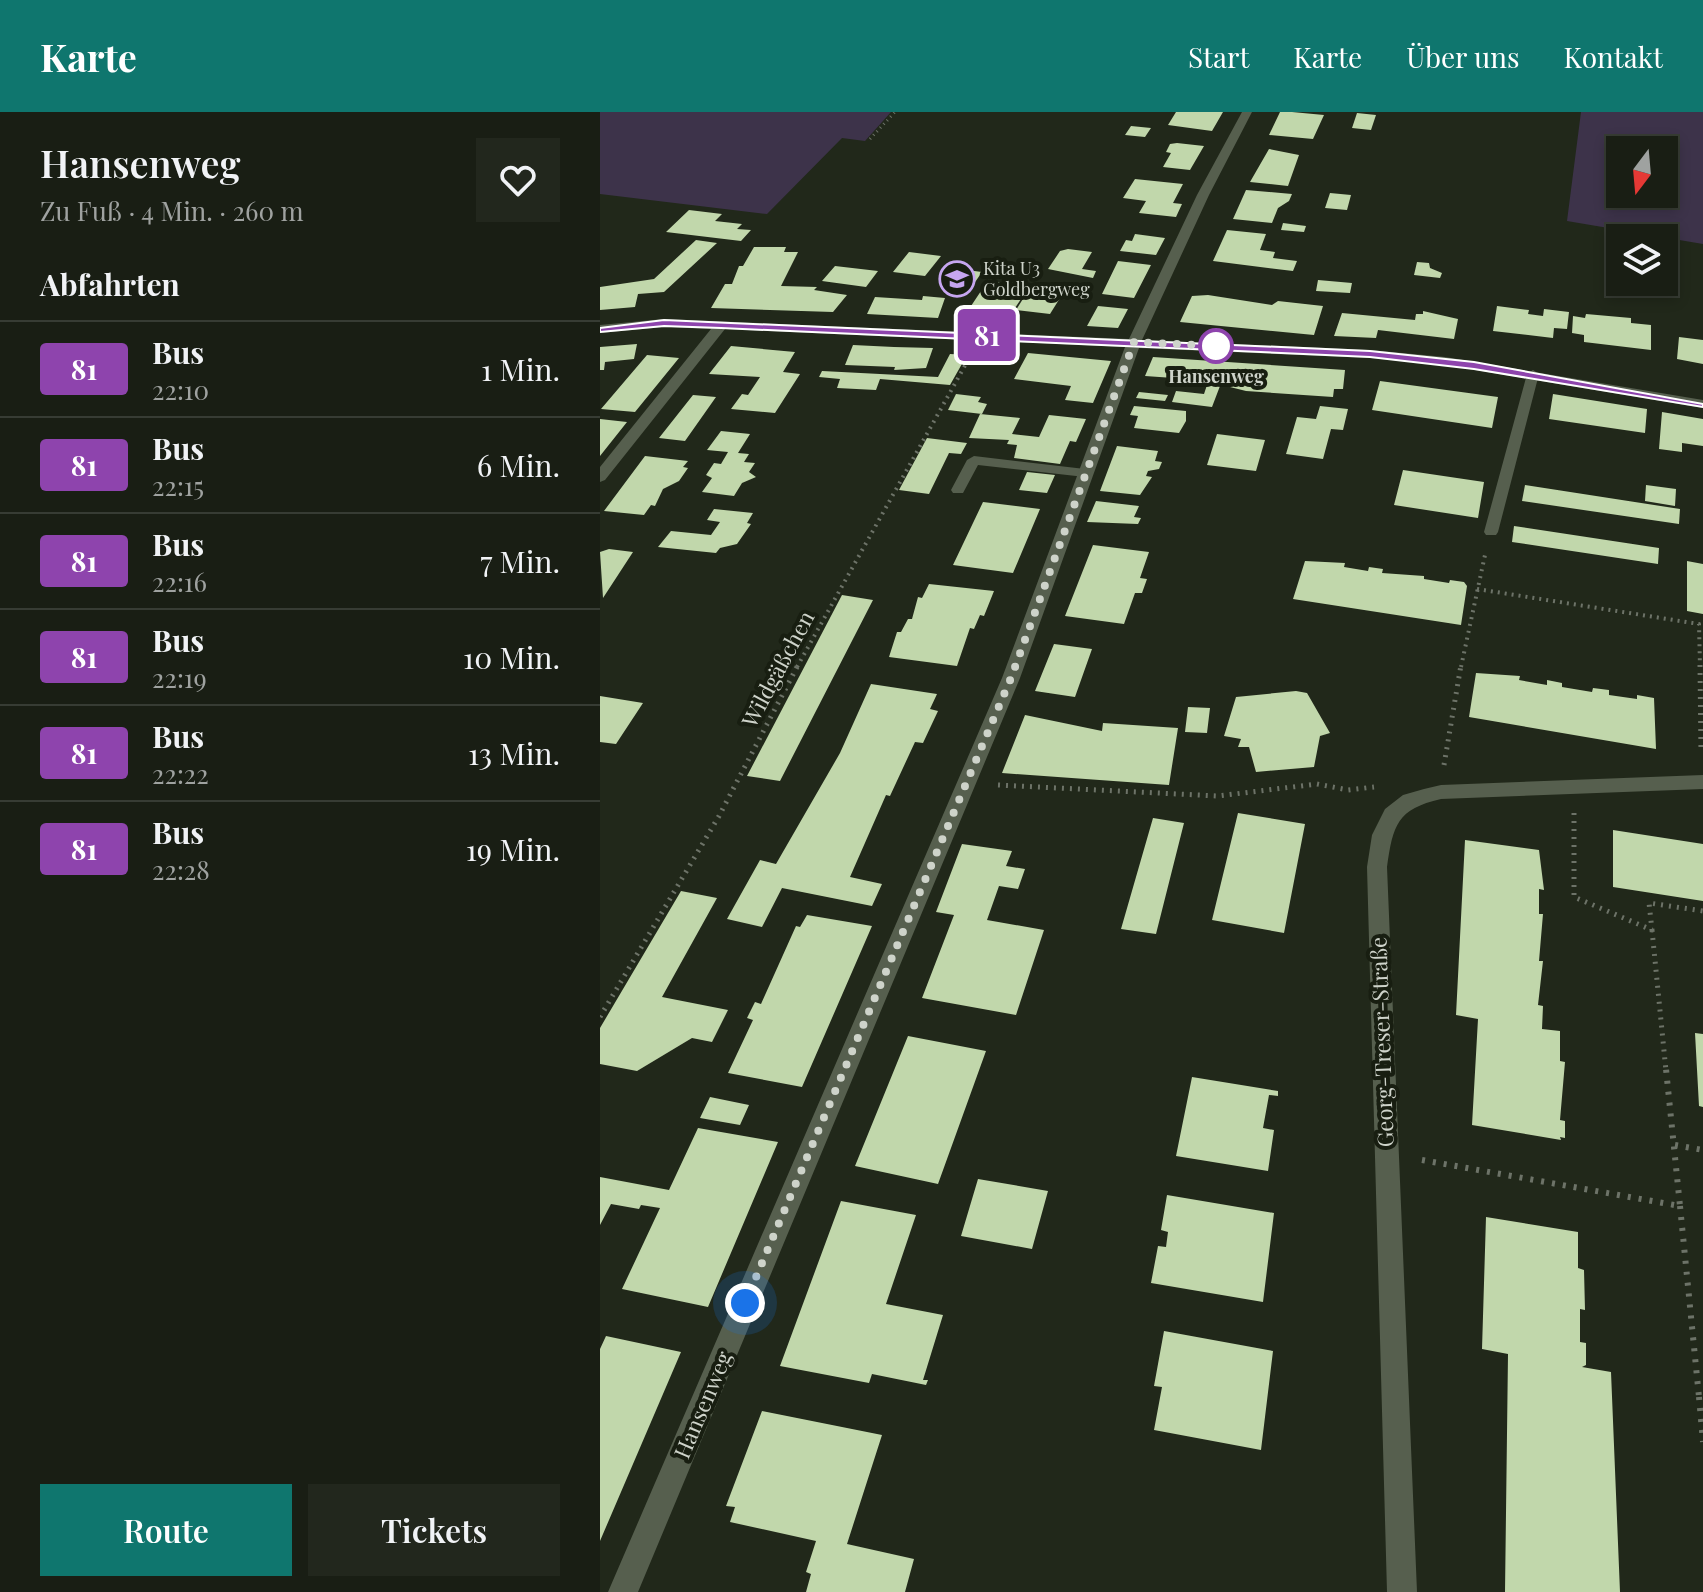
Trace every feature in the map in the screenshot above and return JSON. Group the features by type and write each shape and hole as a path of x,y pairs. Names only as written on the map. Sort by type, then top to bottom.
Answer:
{"street":[{"name":"Hansenweg","path":"623,1592 1011,678 1134,342 1203,195 1247,112"},
{"path":"600,329 664,323 1370,354 1533,374 1703,404"},
{"path":"600,477 721,325"},
{"name":"Georg-Treser-Straße","path":"1402,1592 1377,867 1390,813 1402,802 1441,792 1575,784 1702,782"}],"lane":[{"path":"1491,532 1533,374"},
{"path":"958,490 974,460 1085,473"}],"path":[{"path":"870,139 895,112"},
{"name":"Wildgäßchen","path":"600,1017 719,816 844,578 982,335"},
{"path":"1434,769 1444,766 1477,589 1491,532"},
{"path":"1477,589 1699,624 1702,782"},
{"path":"965,784 1218,796 1317,784 1367,790 1384,783"},
{"path":"1575,784 1574,897 1652,930"},
{"path":"1703,911 1649,903 1703,1442"},
{"path":"1675,1145 1703,1150"},
{"path":"1385,1154 1680,1206"}],"shaded area":[{"path":"600,112 891,112 865,141 842,138 767,214 600,194"},
{"path":"1581,112 1703,112 1703,244 1678,240 1678,224 1606,224 1606,228 1567,221"}],"building":[{"path":"1176,112 1223,112 1212,131 1168,125"},
{"path":"1280,112 1324,115 1313,139 1269,135"},
{"path":"1357,113 1376,115 1371,130 1352,128"},
{"path":"1131,126 1151,128 1145,137 1125,135"},
{"path":"1170,144 1204,146 1190,170 1163,167 1171,153 1166,152"},
{"path":"1269,149 1299,155 1288,186 1250,182"},
{"path":"1135,179 1183,184 1173,203 1182,204 1176,217 1139,213 1146,201 1123,198"},
{"path":"1246,190 1292,194 1289,201 1278,208 1272,223 1233,219"},
{"path":"1330,193 1351,195 1347,210 1325,208"},
{"path":"689,210 722,214 715,221 742,224 737,229 751,230 741,241 666,232"},
{"path":"1283,223 1306,226 1304,232 1281,230"},
{"path":"1227,230 1266,234 1260,250 1275,252 1273,258 1297,261 1293,271 1213,261"},
{"path":"1135,234 1165,238 1156,255 1120,251 1126,240 1132,241"},
{"path":"696,240 717,243 664,292 638,294 635,307 600,310 600,287 654,279"},
{"path":"754,247 786,247 784,252 798,252 781,286 817,287 814,290 847,295 833,312 711,308 725,284 732,284 739,266 743,266"},
{"path":"1060,251 1092,252 1082,269 1096,271 1093,278 1048,269"},
{"path":"909,252 941,256 925,276 893,272"},
{"path":"1118,261 1151,265 1134,298 1102,294"},
{"path":"1417,262 1429,263 1430,268 1442,273 1440,278 1414,275"},
{"path":"835,266 878,271 866,287 822,281"},
{"path":"959,269 982,272 971,288 947,285"},
{"path":"989,279 1029,287 1015,308 971,306"},
{"path":"1318,280 1352,283 1350,293 1316,291"},
{"path":"1026,294 1060,298 1050,314 1016,310"},
{"path":"1208,295 1272,305 1278,301 1323,306 1314,335 1180,322 1192,296"},
{"path":"923,296 945,298 938,318 867,314 875,297 922,300"},
{"path":"1098,306 1128,309 1118,328 1087,326"},
{"path":"1497,306 1529,310 1528,314 1543,316 1544,309 1569,312 1567,329 1554,328 1553,338 1493,331"},
{"path":"1423,311 1458,319 1454,339 1378,330 1376,338 1334,336 1342,313 1415,320 1416,314 1423,314"},
{"path":"1586,314 1631,318 1631,323 1651,325 1651,350 1584,342 1584,335 1572,333 1573,316 1585,318"},
{"path":"1679,337 1703,340 1703,364 1677,359"},
{"path":"637,344 634,359 605,362 604,370 600,370 600,347"},
{"path":"853,345 933,348 926,368 894,370 895,367 845,365"},
{"path":"731,346 795,352 783,372 800,374 775,413 731,409 742,394 748,395 760,377 709,374"},
{"path":"1028,353 1111,361 1093,403 1065,400 1071,386 1014,379"},
{"path":"950,354 967,355 950,385 880,379 876,390 837,388 840,379 819,377 822,371 938,377"},
{"path":"647,355 679,358 635,412 601,409"},
{"path":"1153,357 1345,370 1343,389 1334,389 1333,397 1246,391 1230,387 1231,382 1145,376"},
{"path":"1380,381 1498,397 1492,428 1372,410"},
{"path":"1207,385 1220,386 1212,407 1172,402 1176,391 1204,394"},
{"path":"1139,392 1168,395 1165,401 1136,398"},
{"path":"956,394 981,397 978,402 987,404 982,414 948,410"},
{"path":"1553,394 1647,409 1645,433 1549,419"},
{"path":"693,395 716,397 685,441 659,438"},
{"path":"1134,406 1186,411 1186,421 1179,433 1134,428 1138,416 1130,415"},
{"path":"1320,406 1348,409 1343,430 1331,429 1323,459 1286,454 1297,417 1316,419"},
{"path":"1662,412 1703,419 1703,446 1682,443 1682,452 1659,449"},
{"path":"980,414 1020,418 1012,434 1039,437 1049,415 1086,419 1076,442 1070,441 1060,464 1014,458 1017,445 1007,444 1009,440 969,438"},
{"path":"600,419 627,422 600,456"},
{"path":"721,431 750,434 738,453 749,454 744,462 755,463 749,472 756,477 742,483 734,496 702,492 712,478 706,475 714,463 721,464 728,452 707,450"},
{"path":"1217,434 1265,440 1256,471 1207,465"},
{"path":"927,438 967,443 961,454 949,453 929,494 899,490"},
{"path":"1117,446 1158,451 1155,461 1162,462 1159,469 1148,471 1146,476 1152,477 1140,495 1100,491"},
{"path":"645,456 688,461 683,467 688,468 679,481 663,489 655,506 651,505 644,515 604,511"},
{"path":"1403,470 1484,482 1478,518 1394,505"},
{"path":"1027,472 1055,475 1047,493 1019,490"},
{"path":"1525,485 1680,509 1679,524 1522,501"},
{"path":"1646,485 1676,489 1675,506 1645,501"},
{"path":"1096,501 1139,506 1134,517 1141,518 1138,524 1087,522"},
{"path":"983,502 1040,509 1013,573 953,565"},
{"path":"714,509 753,513 747,523 751,524 737,544 720,548 716,553 658,547 671,531 711,535 720,522 707,520"},
{"path":"1514,526 1659,548 1658,564 1512,542"},
{"path":"1093,545 1149,552 1140,578 1147,579 1142,593 1135,593 1124,624 1065,616"},
{"path":"609,549 633,552 603,598 600,552"},
{"path":"1305,561 1345,563 1344,567 1368,571 1369,567 1383,569 1382,573 1424,576 1424,579 1449,583 1450,580 1464,582 1467,586 1461,625 1293,599"},
{"path":"1687,561 1703,564 1703,614 1687,611"},
{"path":"929,584 994,591 984,616 980,615 974,629 970,628 957,666 889,657 897,632 901,632 908,619 912,619 918,597 922,598"},
{"path":"842,595 873,600 780,781 747,776"},
{"path":"1054,644 1092,649 1075,697 1035,691"},
{"path":"1476,673 1520,676 1519,680 1547,685 1547,680 1562,683 1562,687 1592,692 1593,688 1609,690 1609,695 1637,699 1637,695 1654,698 1656,749 1469,717"},
{"path":"871,684 937,694 930,709 938,711 923,743 915,742 890,796 886,795 850,877 882,884 872,906 782,888 762,927 727,919 760,860 776,864 840,753"},
{"path":"1296,691 1307,693 1330,733 1320,736 1314,767 1256,772 1249,747 1238,747 1241,739 1224,736 1236,697"},
{"path":"600,696 643,703 616,744 600,742"},
{"path":"1188,707 1210,708 1207,733 1185,732"},
{"path":"1025,715 1102,731 1103,723 1178,728 1169,785 1002,773"},
{"path":"1238,813 1305,824 1284,933 1212,920"},
{"path":"1153,818 1184,823 1156,934 1121,929"},
{"path":"1613,830 1703,844 1703,901 1613,887"},
{"path":"1465,840 1539,850 1544,890 1539,889 1539,914 1543,914 1539,961 1543,961 1538,1005 1543,1006 1542,1029 1560,1031 1560,1061 1565,1062 1560,1120 1565,1121 1565,1138 1560,1137 1561,1140 1472,1125 1478,1019 1456,1015"},
{"path":"962,844 1012,851 1006,866 1025,869 1018,889 999,886 987,920 1044,930 1016,1015 922,998 954,915 936,912"},
{"path":"681,891 717,898 662,997 728,1010 712,1042 692,1038 637,1071 600,1064 600,1028"},
{"path":"807,915 872,926 802,1087 728,1073 753,1020 747,1018 755,1002 761,1004 796,926 800,927"},
{"path":"1695,1033 1703,1034 1703,1107 1699,1106"},
{"path":"908,1036 986,1051 938,1184 855,1166"},
{"path":"1192,1077 1278,1091 1278,1096 1269,1095 1263,1128 1274,1130 1268,1171 1176,1156"},
{"path":"710,1097 749,1105 740,1125 700,1118"},
{"path":"698,1128 778,1142 708,1307 622,1289 660,1208 641,1205 639,1209 611,1204 600,1225 600,1177 669,1190"},
{"path":"978,1179 1048,1191 1032,1249 961,1236"},
{"path":"1167,1195 1274,1213 1263,1302 1151,1283 1158,1246 1166,1247 1168,1232 1161,1230"},
{"path":"841,1201 916,1215 886,1304 943,1315 923,1380 928,1380 926,1385 872,1374 869,1383 780,1366"},
{"path":"1486,1217 1578,1232 1578,1268 1584,1270 1585,1310 1580,1309 1580,1342 1586,1343 1586,1365 1582,1367 1611,1372 1620,1592 1505,1592 1508,1354 1482,1349"},
{"path":"1164,1331 1273,1351 1261,1450 1154,1430 1162,1387 1154,1386"},
{"path":"606,1336 681,1352 600,1541 600,1349"},
{"path":"762,1411 882,1435 847,1544 914,1559 905,1592 806,1592 811,1574 806,1572 816,1541 730,1522 735,1507 726,1506"}],"bus line":[{"name":"81","path":"600,328 664,323 1370,354 1474,365 1703,404"}],"place":[{"name":"Kita U3 Goldbergweg","path":"957,279"},
{"name":"Hansenweg","path":"1216,346"}],"route":[{"path":"745,1303 1011,678 1134,342 1216,346"}]}
